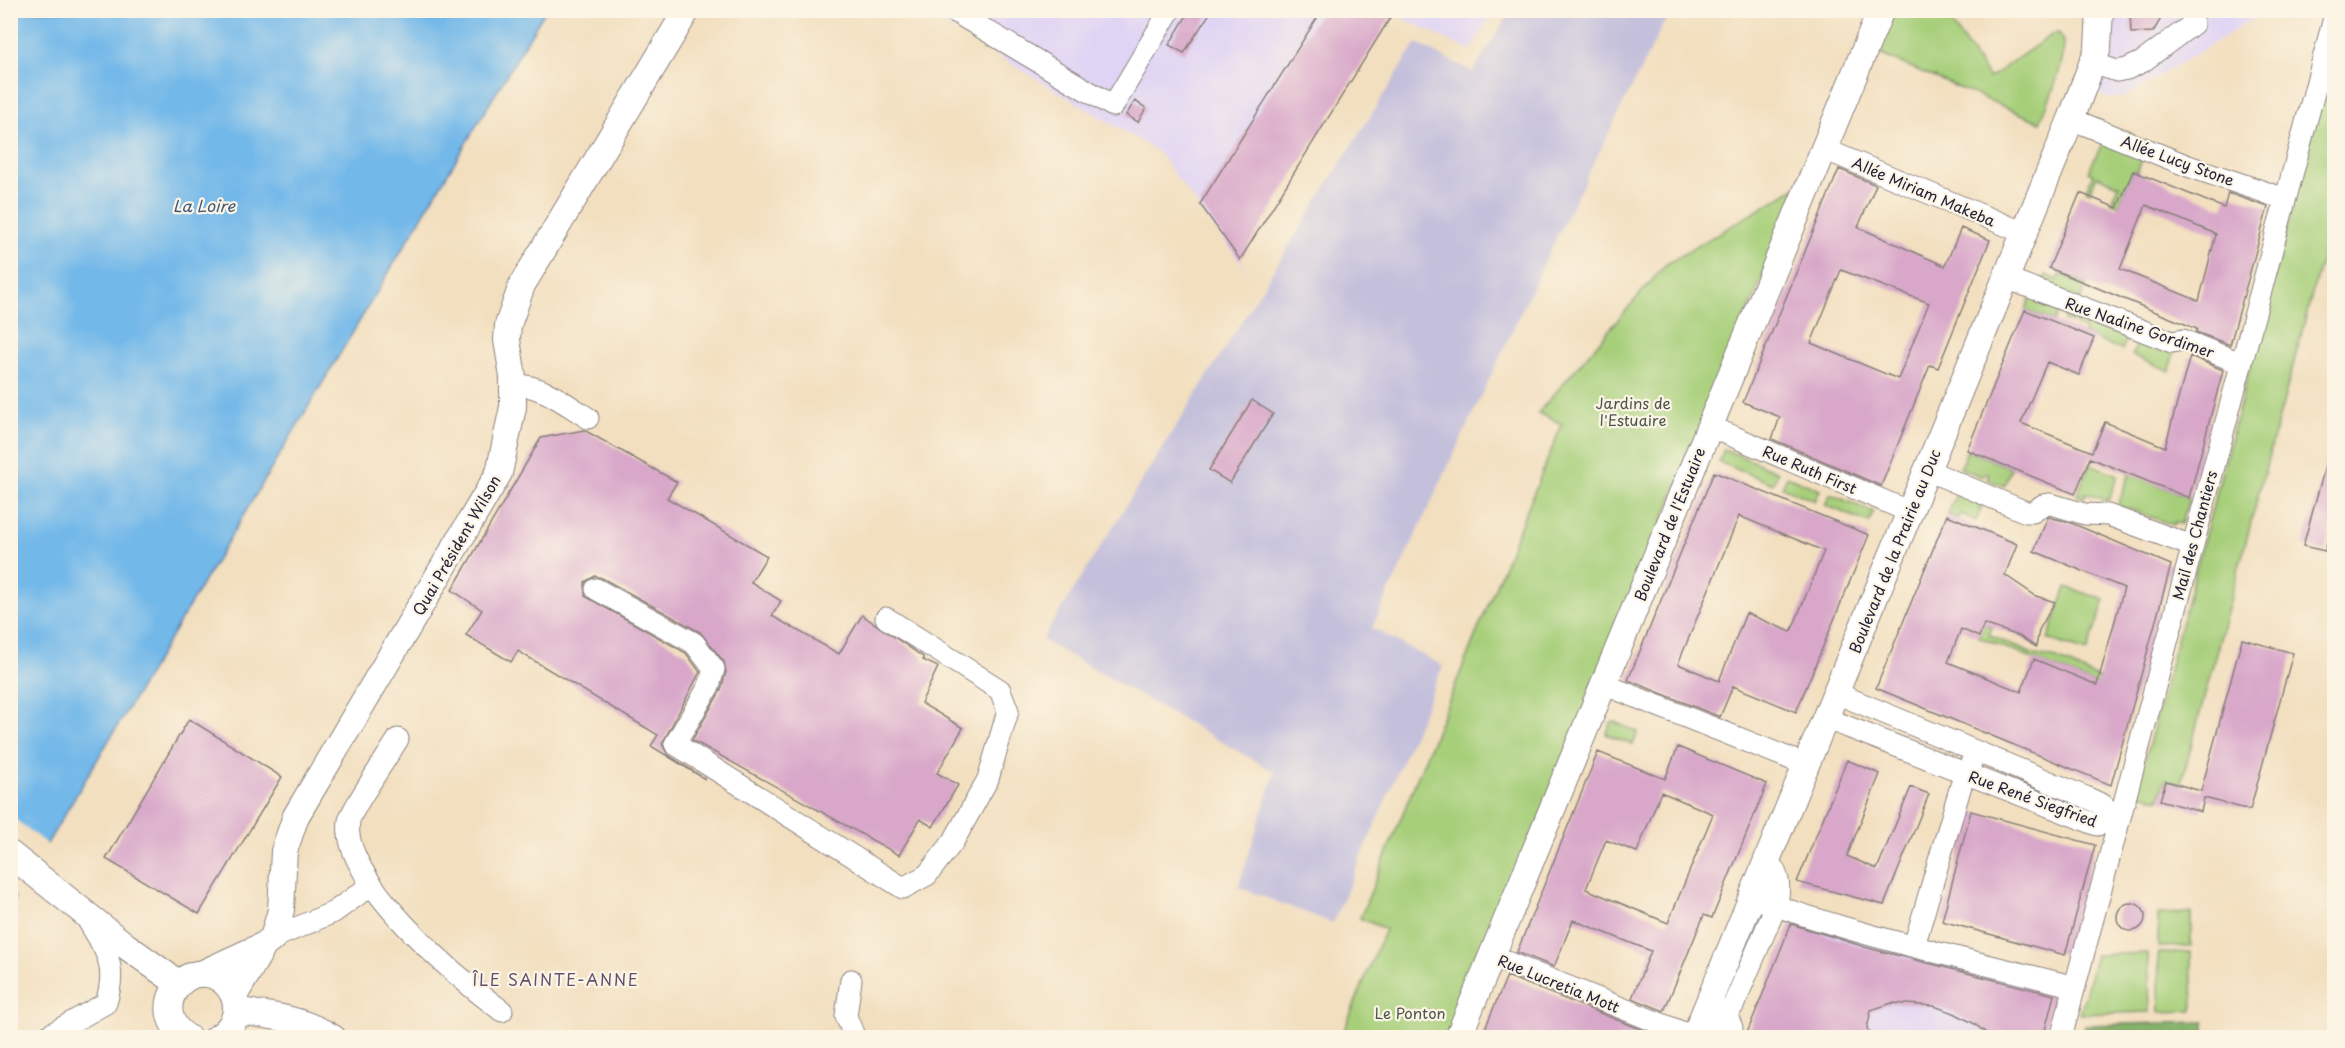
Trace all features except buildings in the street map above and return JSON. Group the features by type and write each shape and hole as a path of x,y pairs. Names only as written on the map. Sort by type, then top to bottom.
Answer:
{"main road":[{"name":"Quai Président Wilson","path":"220,1037 229,1028 235,1004 268,941 281,910 284,851 296,816 494,482 509,434 514,385 507,340 510,318 522,285 687,10"},
{"name":"Boulevard de l'Estuaire","path":"1458,1038 1881,10"},
{"name":"Boulevard de la Prairie au Duc","path":"1696,1033 2071,119 2098,48 2100,10"},
{"path":"10,854 82,911 190,979 221,979 235,1004 305,1023 333,1038"},
{"path":"188,1038 177,1028 170,1012 170,1000 190,979 268,941"}],"street":[{"path":"952,10 1113,106 1170,10"},
{"path":"2092,63 2117,71 2142,62 2193,24 2192,10"},
{"name":"Mail des Chantiers","path":"2061,1038 2332,25"},
{"name":"Allée Lucy Stone","path":"2071,119 2188,166 2284,199"},
{"name":"Allée Miriam Makeba","path":"1824,149 2024,233"},
{"name":"Rue Nadine Gordimer","path":"2006,278 2172,342 2183,340 2240,363"},
{"path":"514,385 526,385 541,390 588,418"},
{"name":"Rue Ruth First","path":"1709,426 1910,512"},
{"path":"1927,470 2026,512 2034,512 2043,505 2051,504 2085,514 2108,515 2192,546"},
{"path":"596,589 694,643 714,669 709,686 675,744 903,888 927,875 953,842 988,780 1008,711 1000,690 886,618"},
{"path":"1604,684 1806,765"},
{"name":"Rue René Siegfried","path":"1836,693 1978,750 2069,790 2100,815"},
{"name":"Rue René Siegfried","path":"1825,718 2062,811 2100,815 2118,821"},
{"path":"398,740 349,819 349,841 370,886 464,982 502,1011"},
{"path":"1914,946 1966,773 1978,750"},
{"path":"2062,811 2070,801 2069,790"},
{"path":"1696,1033 1726,1013 1736,1002 1776,906 1779,895 1778,876 1776,869 1767,860"},
{"path":"268,941 334,912 370,886"},
{"path":"1751,897 1914,946 2075,987"},
{"path":"44,1038 106,1003 112,985 108,955 82,911"},
{"name":"Rue Lucretia Mott","path":"1491,956 1696,1033"},
{"path":"851,980 846,1016 855,1038"},
{"path":"1726,1013 1732,1028 1732,1038"}],"shaded area":[{"path":"923,11 1494,11 1470,51 1393,13 1240,259 1250,275 1157,151"},
{"path":"1511,11 1670,11 1553,244 1372,628 1443,666 1333,923 1238,887 1275,772 1042,640 1416,43 1473,72"},
{"path":"2114,11 2266,11 2123,98 2108,98 2095,92 2113,50"},
{"path":"1793,919 2056,989 2043,1037 1745,1038"}],"green space":[{"path":"1894,11 1943,11 1989,78 2057,32 2062,39 2062,61 2040,122 1877,53"},
{"path":"2332,60 2334,61 2334,212 2181,784 2165,780 2159,799 2136,793"},
{"path":"2105,138 2143,157 2137,172 2133,171 2119,204 2112,202 2119,185 2097,176 2090,192 2086,190 2093,175 2088,172"},
{"name":"Jardins de l'Estuaire","path":"1800,185 1451,1037 1341,1038 1385,929 1360,918 1562,424 1538,413 1665,265"},
{"path":"2060,274 2087,285 2081,299 2042,286 2046,275 2058,280"},
{"path":"2031,296 2062,304 2054,322 2025,310"},
{"path":"2069,306 2130,331 2122,350 2084,334 2085,329 2064,320"},
{"path":"2141,334 2174,348 2170,371 2132,355"},
{"path":"1724,449 1778,472 1773,484 1719,462"},
{"path":"1967,450 2011,468 2004,486 1987,479 1989,475 1985,473 1983,477 1960,468"},
{"path":"2090,464 2118,475 2108,501 2086,493 2083,498 2077,495"},
{"path":"2130,473 2189,498 2181,524 2174,522 2173,525 2118,505"},
{"path":"1787,476 1820,490 1815,501 1782,487"},
{"path":"1958,489 1984,501 1976,521 1961,514 1958,519 1948,514"},
{"path":"1830,494 1873,512 1869,523 1825,505"},
{"path":"2066,587 2105,600 2087,652 2048,639"},
{"path":"1984,624 1992,627 1989,635 2035,655 2057,659 2134,695 2133,700 1979,637"},
{"path":"1612,721 1638,732 1633,745 1606,734"},
{"path":"2191,913 2191,946 2158,947 2158,914"},
{"path":"2191,952 2193,1011 2160,1012 2158,953"},
{"path":"2148,953 2150,1012 2080,1014 2096,955"},
{"path":"2205,1022 2205,1037 2082,1037 2085,1025"}],"water":[{"name":"La Loire","path":"11,11 545,11 11,904"}],"pier":[{"path":"11,816 49,846 17,898 10,893"}],"district":[{"name":"ÎLE SAINTE-ANNE","path":"556,979"}],"park label":[{"name":"Le Ponton","path":"1410,1012"}]}
